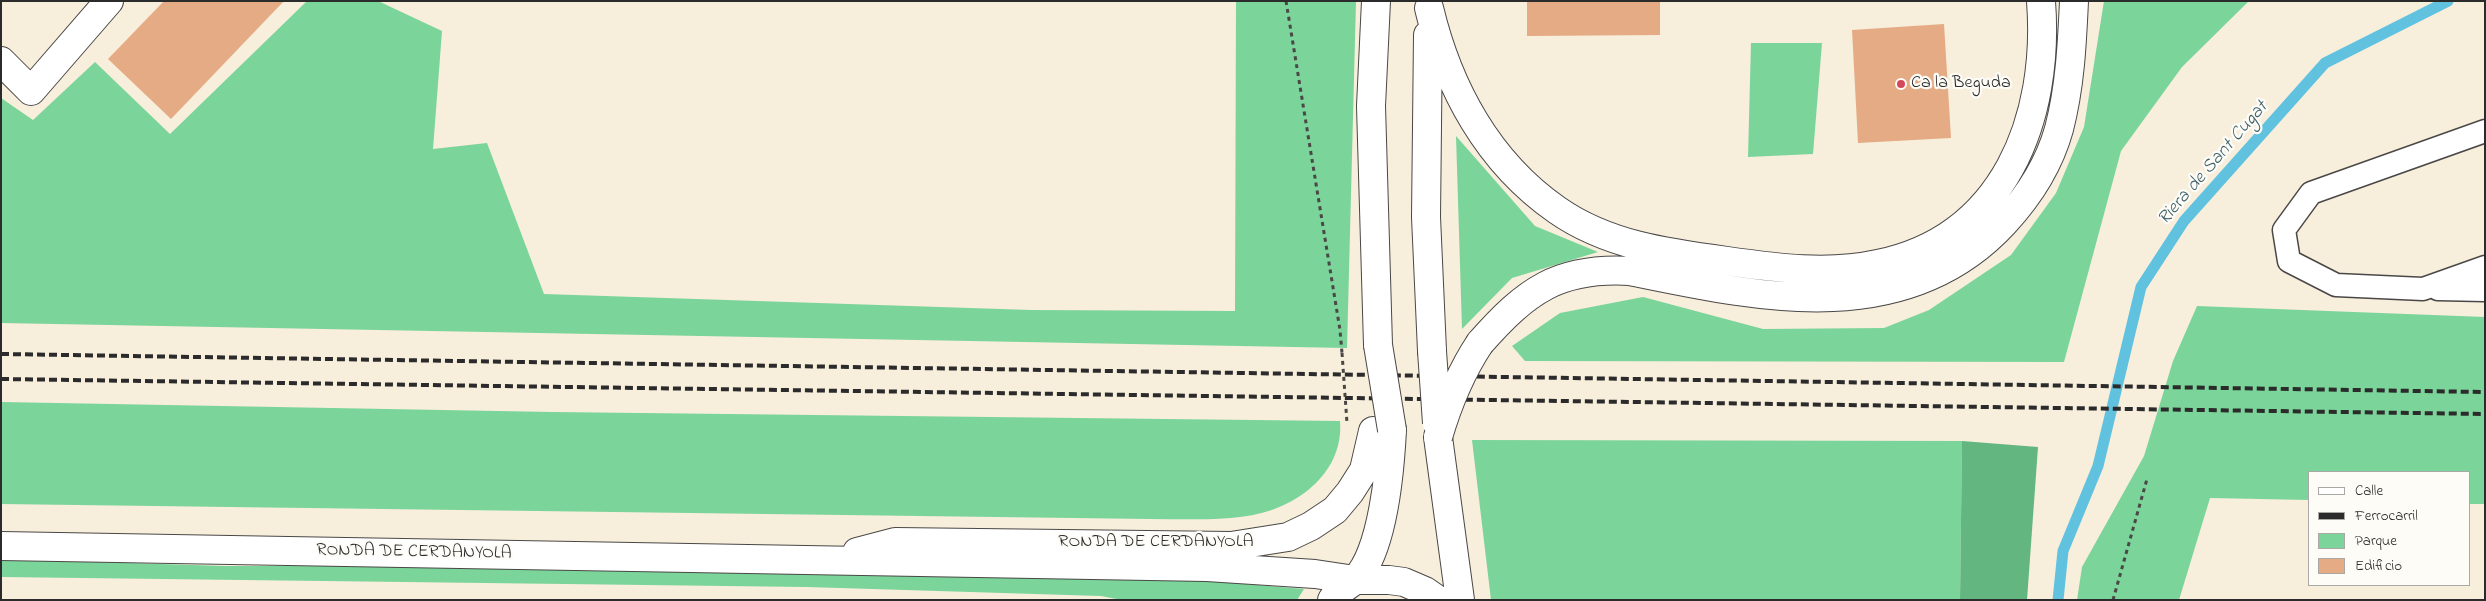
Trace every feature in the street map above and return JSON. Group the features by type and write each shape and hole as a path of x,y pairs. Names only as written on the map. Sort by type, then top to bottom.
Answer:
{"main road":[{"path":"1,61 31,91 109,1"},
{"name":"RONDA DE CERDANYOLA","path":"826,560 895,542 1231,546 1288,537 1311,526 1335,510 1350,492 1364,470 1383,431 1378,345 1371,106 1376,1"},
{"path":"1429,5 1443,58 1470,116 1488,144 1511,170 1534,192 1558,210 1588,228 1616,241 1712,259 1810,270 1844,269 1901,259 1927,247 1952,232 1990,198 2018,153 2029,128 2036,100 2043,36 2041,1"},
{"path":"1438,437 1449,400 1462,371 1480,343 1504,316 1527,295 1577,274 1605,270 1630,271 1773,296 1839,298 1876,294 1910,285 1940,272 1991,237 2031,190 2046,163 2058,130 2067,91 2074,1"},
{"path":"1429,5 1426,217 1432,350 1438,437 1460,600"},
{"path":"1332,600 1336,594 1355,580 1372,550 1380,524 1391,461 1383,431"},
{"name":"RONDA DE CERDANYOLA","path":"1,546 1207,566 1355,580 1404,582 1425,591 1438,600"}],"lane":[{"path":"2485,131 2311,193 2284,230 2288,260 2336,285 2485,290"},
{"path":"2423,289 2485,267"}],"path":[{"path":"1286,1 1340,330 1347,423"},
{"path":"2113,600 2147,478"}],"green space":[{"path":"307,1 378,1 442,31 433,149 487,143 544,294 1031,310 1235,311 1236,1 1356,1 1347,348 1,323 1,98 33,120 95,62 170,134"},
{"path":"2104,1 2249,1 2182,67 2121,151 2064,362 1525,361 1512,346 1560,313 1643,297 1763,329 1884,328 1929,310 2011,255 2056,193 2084,127"},
{"path":"1751,43 1822,43 1813,154 1748,157"},
{"path":"1456,136 1535,226 1598,252 1512,278 1462,329"},
{"path":"2197,306 2485,317 2485,504 2471,504 2471,471 2308,471 2308,500 2210,498 2179,600 2077,600 2082,567 2144,456 2173,361"},
{"path":"1,402 552,412 1340,421 1339,439 1335,456 1327,470 1316,483 1287,504 1253,515 1228,518 1150,519 1,504"},
{"path":"1472,440 1962,441 1960,600 1491,600"},
{"path":"1962,441 2038,447 2027,600 1960,600"},
{"path":"1,559 225,566 434,566 1163,577 1304,589 1297,600 1122,600 1101,596 807,587 1,577"}],"building":[{"path":"164,1 284,1 171,119 108,59"},
{"path":"1527,1 1660,1 1660,35 1527,36"},
{"name":"Ca la Beguda","path":"1944,24 1951,138 1858,143 1852,30"}],"waterway":[{"name":"Riera de Sant Cugat","path":"2058,600 2063,551 2098,466 2141,287 2184,221 2325,63 2448,1"}],"railway":[{"path":"1,354 2485,392"},
{"path":"1,379 2485,414"}],"place":[{"name":"Ca la Beguda","path":"1901,84"}]}
